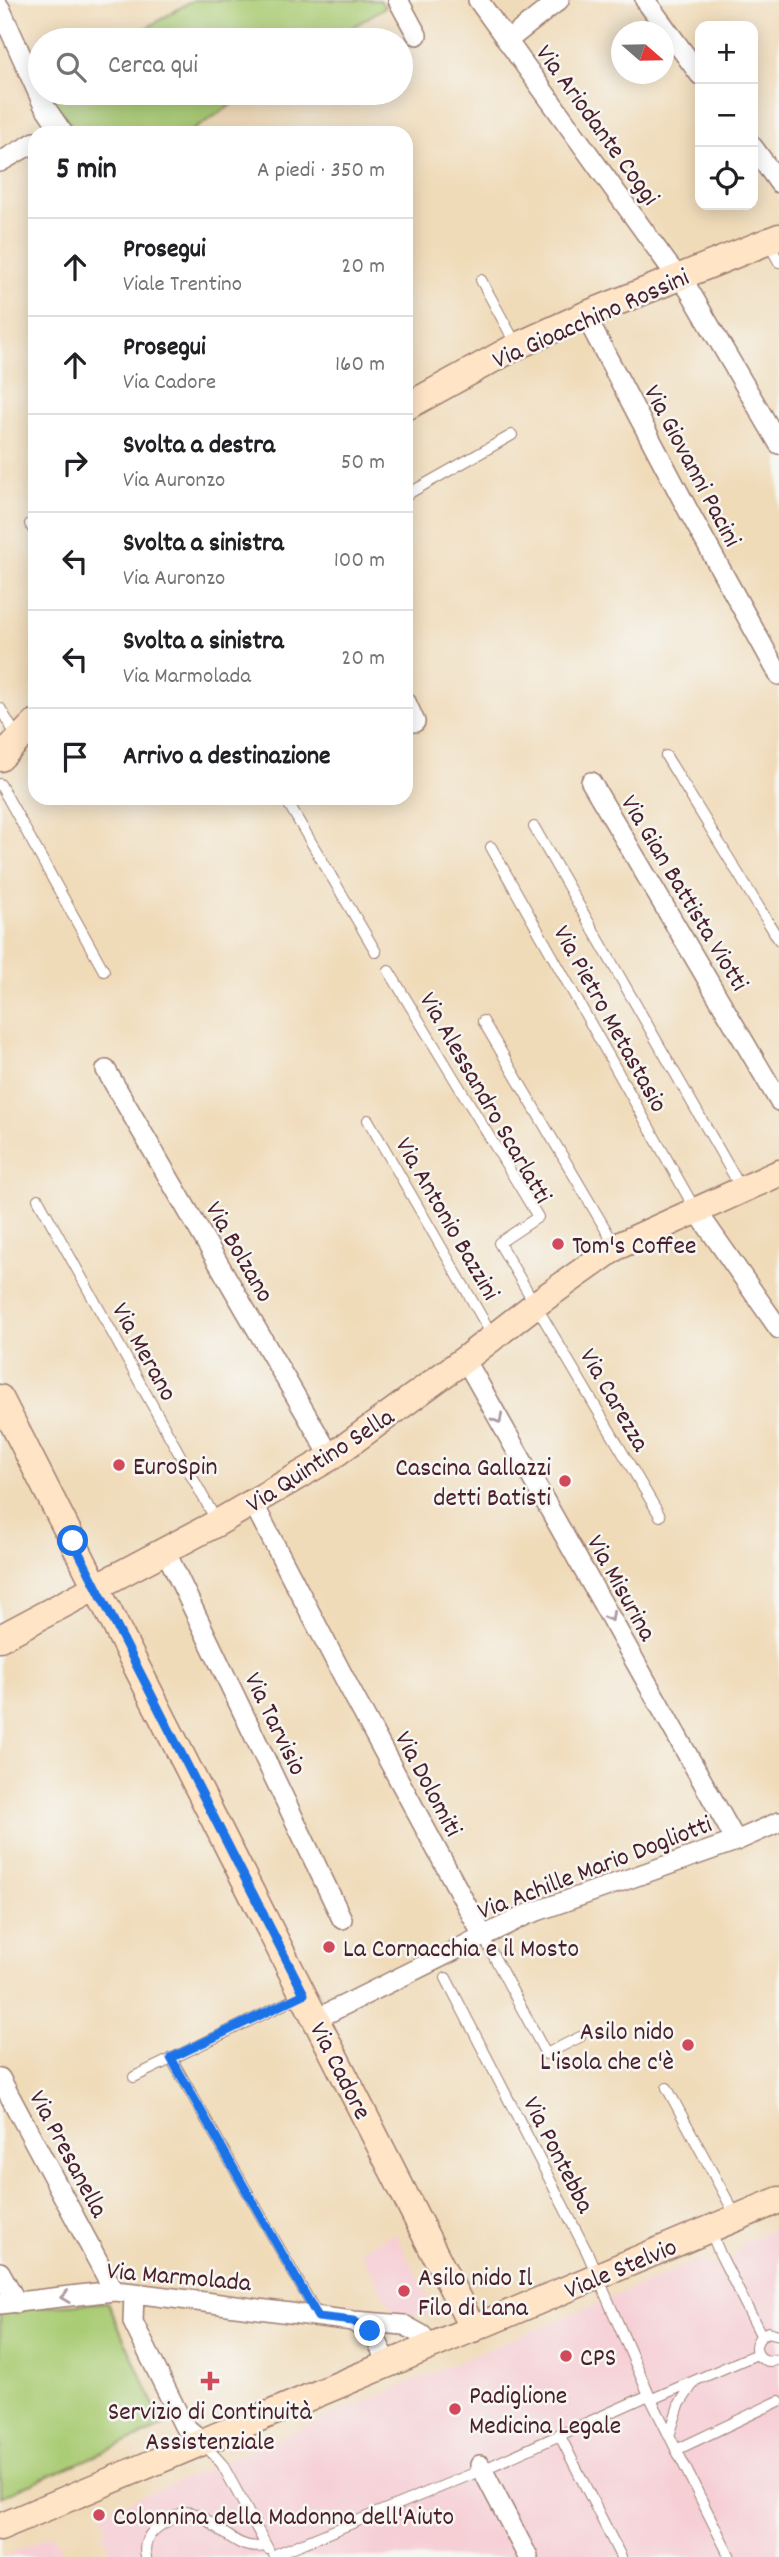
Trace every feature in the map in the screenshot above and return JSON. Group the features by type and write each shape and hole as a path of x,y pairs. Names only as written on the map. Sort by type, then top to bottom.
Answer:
{"street":[{"path":"398,0 417,35"},
{"name":"Via Ariodante Coggi","path":"478,0 689,290 779,444"},
{"path":"507,41 559,0"},
{"path":"645,0 695,68"},
{"path":"0,8 28,71"},
{"path":"44,105 54,126"},
{"path":"0,162 28,146"},
{"path":"758,154 779,183"},
{"name":"Via Gioacchino Rossini","path":"413,403 517,346 585,315 679,277 775,247"},
{"name":"Via Giovanni Pacini","path":"585,315 779,675"},
{"path":"413,718 415,722"},
{"name":"Via Gian Battista Viotti","path":"591,782 779,1101"},
{"name":"Via Bolzano","path":"106,1070 331,1457"},
{"name":"Via Quintino Sella","path":"0,1638 217,1523 331,1457 616,1247 779,1173"},
{"path":"696,1210 779,1329"},
{"name":"Via Misurina","path":"465,1359 736,1841"},
{"name":"Via Cadore","path":"0,1398 473,2329"},
{"name":"Via Dolomiti","path":"253,1503 483,1936"},
{"name":"Via Tarvisio","path":"165,1550 342,1919"},
{"name":"Via Achille Mario Dogliotti","path":"316,2019 526,1915 736,1841 779,1822"},
{"name":"Via Presanella","path":"0,2078 114,2291"},
{"name":"Viale Stelvio","path":"0,2527 779,2200"},
{"path":"0,2272 8,2303"},
{"name":"Via Marmolada","path":"8,2303 114,2291 134,2292 318,2317 404,2325 422,2334 431,2347"},
{"path":"134,2292 134,2322 184,2426 203,2442"},
{"path":"353,2321 374,2335 388,2364"},
{"path":"481,2467 528,2557"}],"lane":[{"path":"481,280 517,346"},
{"path":"413,491 512,435"},
{"path":"0,708 18,740"},
{"path":"666,756 779,940"},
{"path":"0,784 104,971"},
{"path":"289,805 376,952"},
{"path":"534,827 742,1189"},
{"name":"Via Pietro Metastasio","path":"491,846 696,1210"},
{"name":"Via Alessandro Scarlatti","path":"389,971 538,1217 499,1243 536,1304"},
{"path":"483,1021 616,1247"},
{"name":"Via Antonio Bazzini","path":"368,1120 493,1338"},
{"name":"Via Merano","path":"38,1199 217,1523"},
{"name":"Via Carezza","path":"536,1304 660,1516"},
{"name":"Via Dolomiti","path":"483,1936 547,2054 580,2037"},
{"name":"Via Pontebba","path":"446,1978 597,2276 650,2397 730,2557"},
{"path":"134,2077 304,1994"},
{"path":"171,2058 318,2317"},
{"path":"667,2088 737,2218"},
{"path":"710,2229 761,2335"},
{"path":"779,2335 768,2332 756,2341 757,2354 766,2361 779,2359"},
{"path":"203,2442 222,2463 264,2546 274,2556 559,2434 694,2382 757,2354"},
{"path":"669,2436 679,2405 694,2382"},
{"path":"676,2451 779,2400"},
{"path":"559,2434 621,2557"},
{"path":"146,2557 145,2543 150,2533 184,2512 196,2515 243,2545 255,2548 264,2546"}],"shaded area":[{"path":"779,2227 779,2557 113,2557 101,2532 109,2528 102,2513 699,2260 716,2267 732,2259 744,2242"},
{"name":"Asilo nido Il Filo di Lana","path":"395,2232 436,2312 432,2317 393,2312 360,2251"},
{"path":"54,2534 66,2557 1,2557"}],"green space":[{"path":"193,0 380,0 385,7 351,28 147,28"},
{"path":"231,105 199,126 72,126 53,106"},
{"path":"107,2302 164,2426 0,2497 0,2309"}],"place":[{"name":"Tom's Coffee","path":"558,1244"},
{"name":"EuroSpin","path":"119,1465"},
{"name":"Cascina Gallazzi detti Batisti","path":"565,1481"},
{"name":"La Cornacchia e il Mosto","path":"329,1947"},
{"name":"Asilo nido L'isola che c'è","path":"688,2045"},
{"name":"Asilo nido Il Filo di Lana","path":"404,2291"},
{"name":"CPS","path":"566,2356"},
{"name":"Servizio di Continuità Assistenziale","path":"210,2381"},
{"name":"Padiglione Medicina Legale","path":"455,2409"},
{"name":"Colonnina della Madonna dell'Aiuto","path":"99,2515"}],"route":[{"path":"73,1541 304,1994 171,2058 318,2317 353,2321 370,2331"}]}
